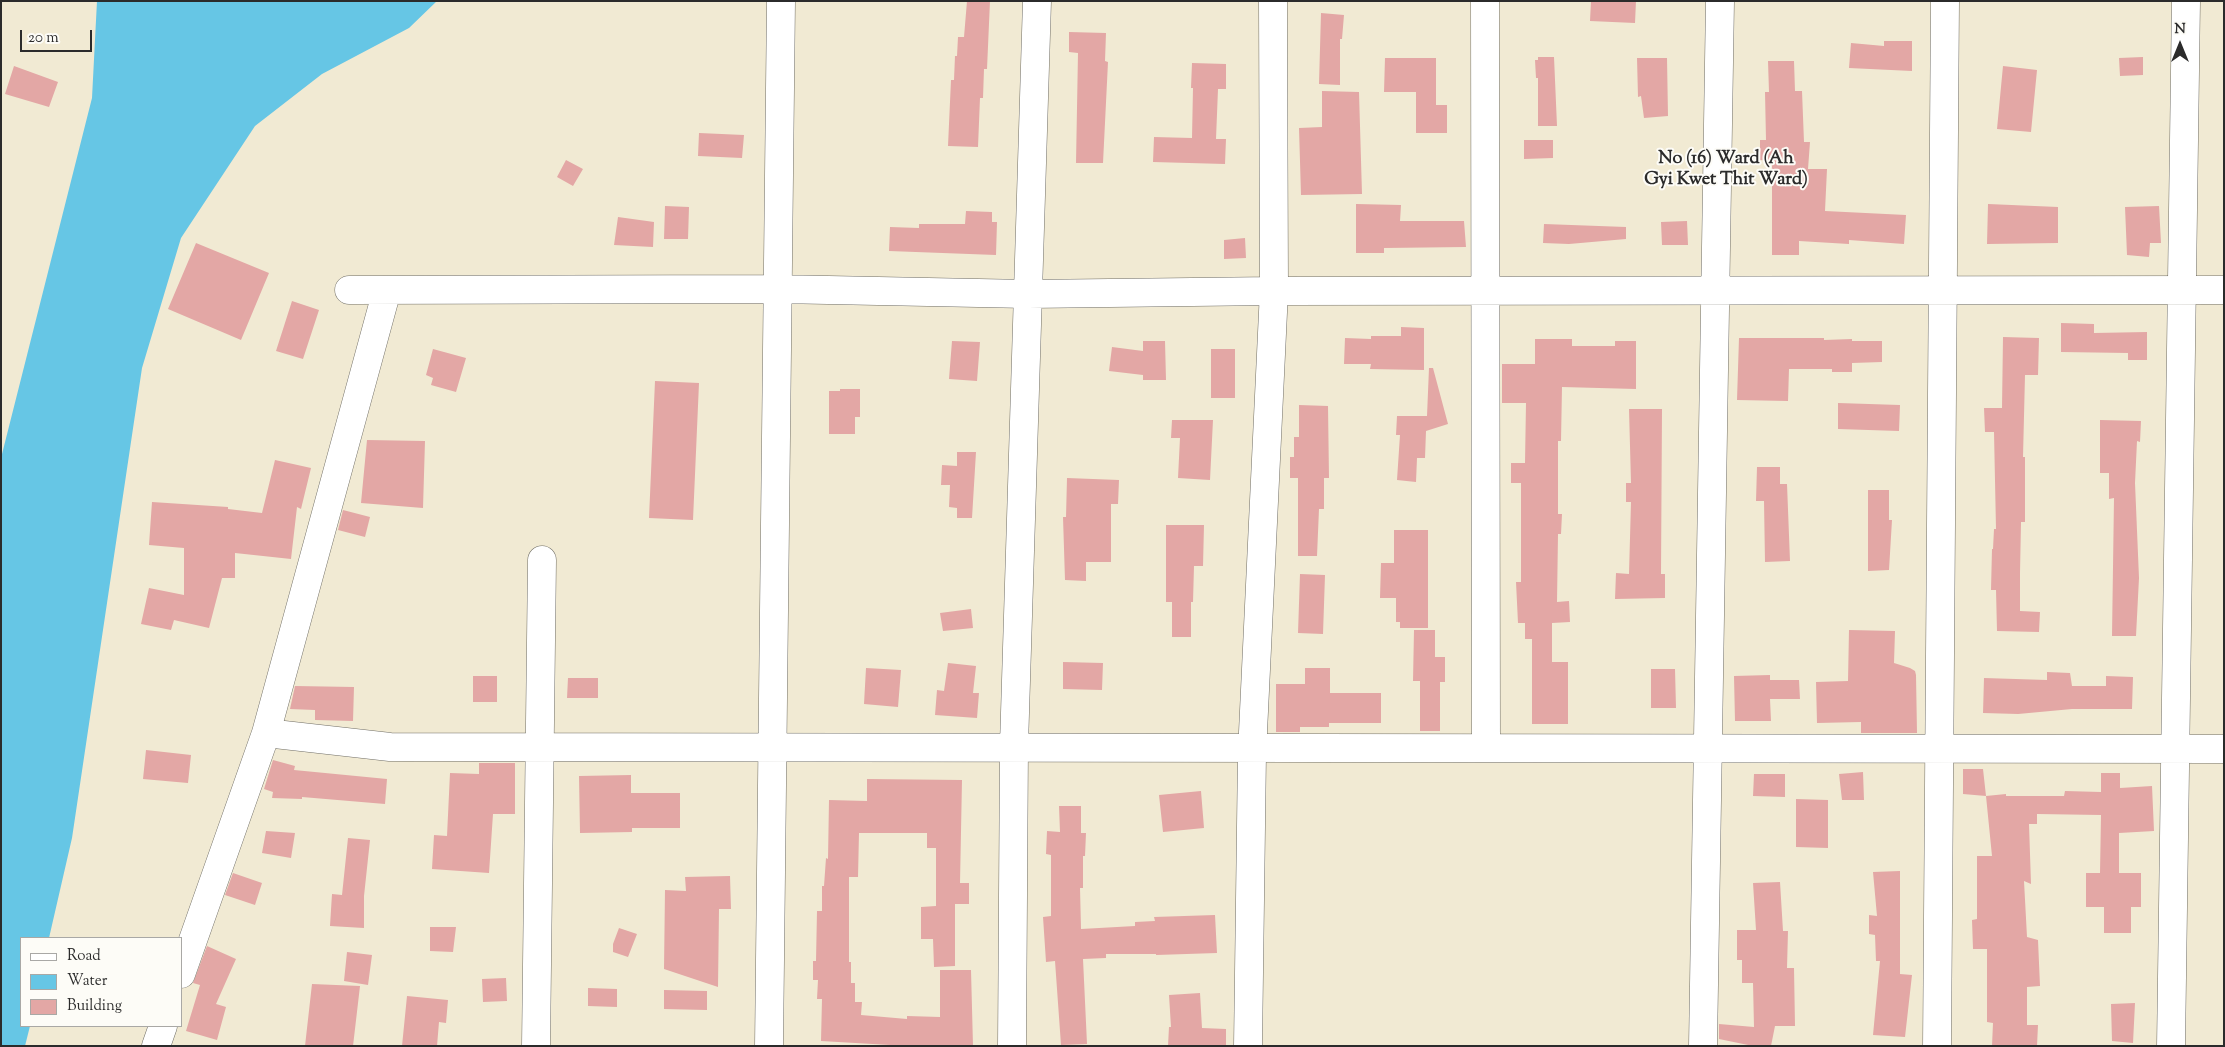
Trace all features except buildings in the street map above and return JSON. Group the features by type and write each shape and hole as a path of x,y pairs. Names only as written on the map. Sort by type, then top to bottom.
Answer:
{"street":[{"path":"768,1046 781,1"},
{"path":"1012,1046 1014,748 1037,1"},
{"path":"1248,1046 1252,748 1274,291 1273,1"},
{"path":"1485,1 1486,748"},
{"path":"1703,1046 1720,1"},
{"path":"1937,1046 1945,1"},
{"path":"2171,1046 2186,1"},
{"path":"349,290 778,289 1028,294 1274,291 2224,290"},
{"path":"182,971 266,733 387,290"},
{"path":"536,1046 542,560"},
{"path":"266,733 390,747 2224,749"},
{"path":"156,1046 163,1027"}],"water":[{"path":"97,1 437,1 409,28 322,74 255,126 181,238 142,368 72,838 49,937 20,937 20,1027 30,1027 25,1046 1,1046 1,458 92,98"}],"district":[{"name":"No (16) Ward (Ah Gyi Kwet Thit Ward)","path":"1726,170"}]}
